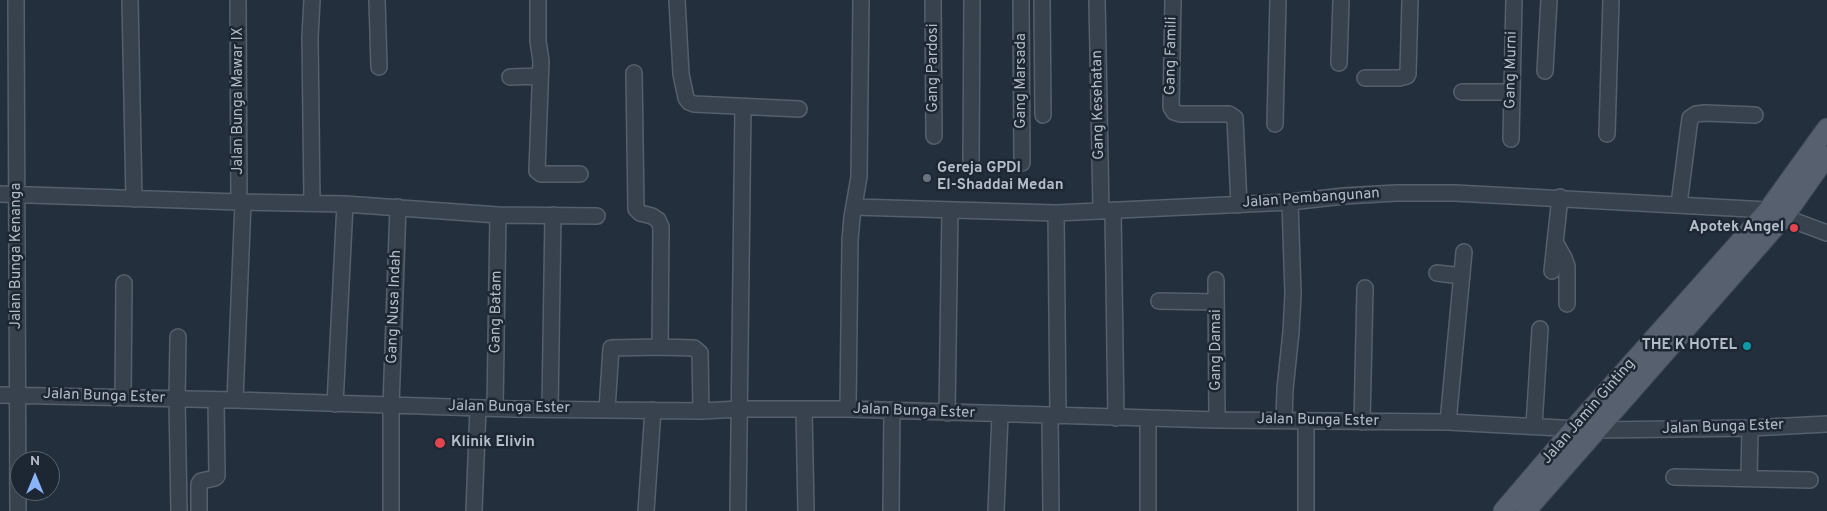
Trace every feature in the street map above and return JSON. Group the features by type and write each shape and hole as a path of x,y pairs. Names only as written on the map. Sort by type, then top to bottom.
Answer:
{"main road":[{"name":"Jalan Jamin Ginting","path":"1526,511 1598,430 1776,213 1827,128"},
{"name":"Jalan Jamin Ginting","path":"1503,511 1574,428 1827,156"}],"street":[{"name":"Jalan Bunga Kenanga","path":"16,0 18,511"},
{"path":"130,0 134,199"},
{"name":"Jalan Bunga Mawar IX","path":"235,400 241,202 238,0"},
{"path":"312,0 310,37 312,203"},
{"path":"377,0 379,66"},
{"path":"538,0 540,76 538,172 542,174 580,174"},
{"path":"676,0 681,74 686,98 694,104 799,109"},
{"path":"848,410 850,249 859,177 861,0"},
{"name":"Gang Pardosi","path":"933,0 934,136"},
{"path":"971,160 972,0"},
{"name":"Gang Marsada","path":"1021,0 1022,163"},
{"path":"1042,0 1043,115"},
{"name":"Gang Kesehatan","path":"1097,0 1116,418"},
{"name":"Gang Famili","path":"1174,0 1171,107 1174,112 1180,114 1228,114 1234,118 1239,204"},
{"path":"1275,124 1278,0"},
{"path":"1339,63 1341,0"},
{"path":"1365,78 1399,78 1407,76 1410,0"},
{"name":"Gang Murni","path":"1511,139 1514,0"},
{"path":"1545,70 1549,0"},
{"path":"1607,134 1611,0"},
{"path":"634,73 636,209 640,213 652,216 658,220 661,227 660,347"},
{"path":"510,78 540,76"},
{"path":"1462,92 1512,92"},
{"path":"738,511 743,107"},
{"path":"1679,204 1690,118 1696,114 1705,113 1755,115"},
{"name":"Jalan Pembangunan","path":"854,207 1056,212 1290,202 1396,193 1455,193 1679,204 1776,213 1827,232"},
{"path":"0,194 345,204 498,215 597,216"},
{"path":"1552,270 1560,197"},
{"path":"1284,421 1293,301 1290,202"},
{"path":"335,404 345,204"},
{"name":"Gang Nusa Indah","path":"391,511 391,406 398,207"},
{"path":"947,413 950,210"},
{"path":"1051,511 1056,212"},
{"name":"Gang Batam","path":"495,408 498,215"},
{"path":"550,408 553,215"},
{"path":"1555,242 1567,266 1567,304"},
{"path":"1448,422 1464,252"},
{"path":"1437,273 1462,276"},
{"name":"Gang Damai","path":"1216,280 1217,420"},
{"path":"123,397 124,283"},
{"path":"1362,422 1366,288"},
{"path":"1159,301 1216,302"},
{"path":"1534,426 1540,328"},
{"path":"178,337 179,511"},
{"path":"607,409 611,348 660,347 694,348 700,353 701,411"},
{"name":"Jalan Bunga Ester","path":"0,395 478,408 701,411 740,409 848,410 1116,418 1448,422 1598,430 1750,428 1827,424"},
{"path":"199,511 199,484 201,481 215,478 216,476 216,400"},
{"path":"474,511 478,408"},
{"path":"646,511 653,410"},
{"path":"804,410 806,511"},
{"path":"891,511 892,411"},
{"path":"996,511 1000,415"},
{"path":"1148,418 1148,511"},
{"path":"1306,421 1306,511"},
{"path":"1749,478 1750,428"},
{"path":"1674,477 1810,480"}],"place":[{"name":"Gereja GPDI El-Shaddai Medan","path":"927,178"},
{"name":"Apotek Angel","path":"1794,228"},
{"name":"THE K HOTEL","path":"1747,346"},
{"name":"Klinik Elivin","path":"440,443"}]}
